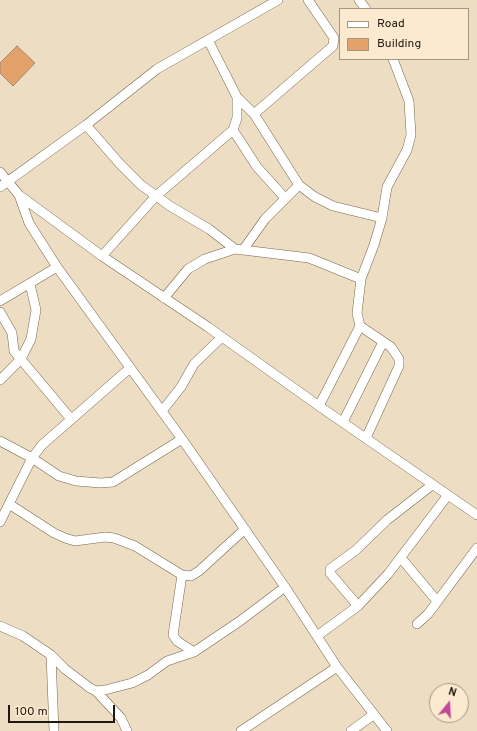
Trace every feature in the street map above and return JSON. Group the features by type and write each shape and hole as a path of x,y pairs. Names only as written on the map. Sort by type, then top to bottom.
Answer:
{"street":[{"path":"4,185 86,125 157,69 278,0"},
{"path":"254,114 333,46 334,38 308,0"},
{"path":"359,0 365,8"},
{"path":"208,40 237,97 254,114 300,185 315,197 333,206 382,218"},
{"path":"366,438 399,366 399,358 396,353 360,326 357,318 357,304 361,279 374,245 382,218 387,187 407,150 410,135 409,101 393,60"},
{"path":"102,256 156,196 233,130 237,118 237,97"},
{"path":"86,125 120,164 141,185 156,196 209,228 239,250"},
{"path":"233,130 257,167 285,198"},
{"path":"0,172 4,185 102,256 222,337 477,515"},
{"path":"239,250 285,198 300,185"},
{"path":"19,195 29,223 57,267 182,439 285,587 337,667 387,731"},
{"path":"164,298 188,269 205,259 239,250 309,258 361,279"},
{"path":"0,301 57,267"},
{"path":"0,380 21,359 29,346 36,317 36,310 30,284"},
{"path":"0,312 12,333 14,351 71,419"},
{"path":"319,406 360,326"},
{"path":"162,412 181,387 194,364 222,337"},
{"path":"343,422 383,342"},
{"path":"0,522 32,458 42,445 130,368"},
{"path":"0,442 32,458 59,476 83,482 108,483 113,482 182,439"},
{"path":"358,606 330,573 330,569 356,550 387,520 432,485"},
{"path":"317,636 358,606 401,558 448,495"},
{"path":"9,504 49,530 65,538 75,541 105,537 114,538 135,546 182,575 191,576 199,571 244,529"},
{"path":"417,624 437,602 477,548"},
{"path":"401,558 437,602"},
{"path":"182,575 173,636 194,652"},
{"path":"96,691 132,683 148,675 167,661 194,652 240,621 285,587"},
{"path":"0,626 23,636 51,655 82,683 96,691 121,718 126,731"},
{"path":"51,655 54,731"},
{"path":"241,731 337,667"},
{"path":"351,731 373,715"}],"building":[{"path":"17,46 35,63 13,86 0,73 0,63"}]}
